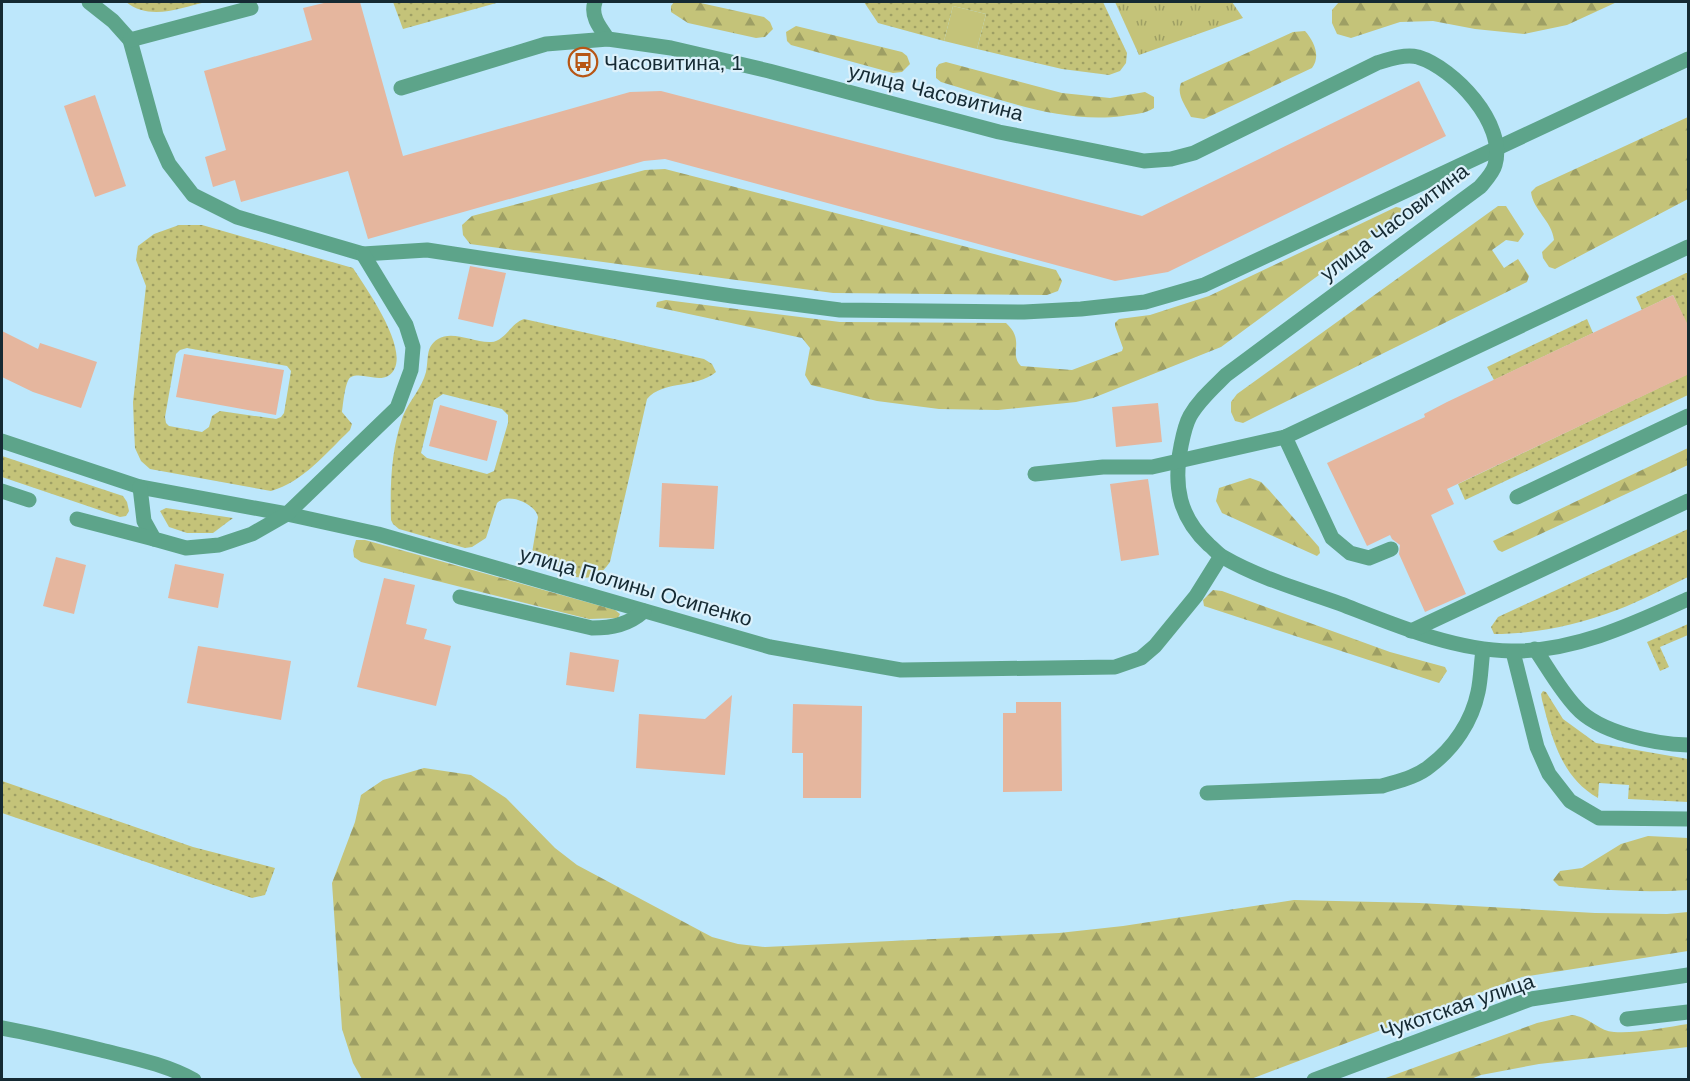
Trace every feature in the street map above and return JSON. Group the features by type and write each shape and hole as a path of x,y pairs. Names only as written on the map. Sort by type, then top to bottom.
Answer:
{"street":[{"path":"89,2 113,21 130,40 156,135 169,164 193,195 237,217 363,254 427,250 840,310 1024,312 1145,303 1204,285 1689,59"},
{"path":"595,2 594,15 608,39"},
{"path":"130,40 251,8"},
{"name":"улица Часовитина","path":"401,88 546,44 608,39 682,51 779,73 999,132 1144,161 1171,159 1194,153 1377,63 1395,57 1415,57 1438,66 1472,95 1490,125 1496,148 1495,167 1480,188 1226,375 1200,401 1189,418 1178,462 1178,485 1183,512 1198,535 1221,556 1411,631 1483,650 1514,651 1577,643 1623,629 1689,599"},
{"path":"1035,474 1103,467 1152,467 1285,437 1689,247"},
{"path":"77,519 186,548 219,545 252,534 286,514 397,408 411,370 412,347 406,325 363,254"},
{"path":"1516,496 1689,416"},
{"path":"1285,437 1332,538 1350,553 1369,558 1391,549"},
{"name":"улица Полины Осипенко","path":"2,441 140,487 378,534 770,647 901,670 1115,667 1141,658 1155,646 1196,596 1221,556"},
{"path":"140,487 144,521 154,539"},
{"path":"2,491 29,500"},
{"path":"1411,631 1689,501"},
{"path":"459,597 592,628 608,628 625,624 644,611"},
{"path":"1535,649 1577,708 1606,728 1640,739 1689,746"},
{"path":"1207,793 1382,786 1430,767 1452,745 1467,724 1478,693 1483,650"},
{"path":"1514,651 1537,747 1549,774 1570,801 1599,818 1689,819"},
{"name":"Чукотская улица","path":"1314,1080 1531,999 1689,975"},
{"path":"1627,1020 1689,1012"},
{"path":"2,1028 158,1064 179,1071 194,1080"}],"green space":[{"path":"126,2 206,2 176,10 155,12 135,8"},
{"path":"393,2 500,2 403,29"},
{"path":"674,2 696,2 764,17 773,29 765,37 756,38 688,23 671,12"},
{"path":"864,2 1103,2 1127,53 1126,63 1120,71 1109,75 1062,69 977,49 986,14 953,6 944,41 878,23"},
{"path":"1115,2 1232,2 1243,18 1139,55"},
{"path":"1339,2 1617,2 1567,25 1524,34 1475,29 1433,21 1400,22 1351,38 1337,34 1332,23 1332,10"},
{"path":"953,6 986,14 977,49 944,41"},
{"path":"796,26 902,52 907,56 910,64 902,72 893,73 791,45 787,41 786,32"},
{"path":"1305,31 1311,39 1316,54 1312,68 1204,119 1191,117 1181,96 1181,83 1293,32"},
{"path":"946,62 1062,93 1110,98 1145,92 1154,97 1154,108 1139,114 1100,118 1031,108 941,82 936,78 936,68 939,64"},
{"path":"1688,117 1688,199 1555,269 1549,267 1542,252 1554,240 1553,233 1535,204 1531,192 1536,187"},
{"path":"665,169 1056,270 1062,281 1058,291 1047,295 833,293 470,244 463,235 462,225 472,216 645,170"},
{"path":"1498,206 1506,206 1524,234 1518,242 1506,240 1492,250 1504,268 1518,259 1529,276 1527,282 1243,423 1235,421 1231,412 1231,402 1237,394"},
{"path":"1396,207 1401,208 1402,214 1221,347 1093,398 1076,402 998,410 939,409 877,401 811,385 805,375 810,348 802,338 656,307 657,302 666,300 840,322 1006,323 1015,335 1016,356 1021,366 1072,370 1122,351 1115,326 1119,319 1150,315 1209,296"},
{"path":"179,225 202,225 353,268 386,322 396,354 395,367 384,378 355,376 349,379 342,412 352,424 350,430 314,466 283,487 271,491 150,469 141,461 135,448 133,402 146,286 136,260 138,246 154,234","holes":["187,348 287,366 291,371 284,413 281,417 276,419 220,411 212,416 209,427 202,432 169,426 166,423 165,417 176,354 180,350"]},
{"path":"1688,273 1688,327 1673,295 1642,310 1636,297"},
{"path":"524,319 704,359 712,364 716,372 699,381 662,389 647,399 610,562 597,575 591,577 560,573 542,567 531,559 538,517 532,507 514,499 497,503 486,538 472,547 465,548 399,529 391,520 391,480 396,442 403,416 424,378 431,346 438,339 450,336 484,342 496,341","holes":["443,394 502,409 508,415 508,423 494,471 487,474 427,458 421,453 434,400"]},
{"path":"1587,319 1593,333 1494,380 1487,367"},
{"path":"1688,374 1688,395 1465,500 1458,484"},
{"path":"1688,448 1688,465 1502,552 1498,550 1493,541"},
{"path":"2,456 123,496 129,511 126,516 120,517 2,477"},
{"path":"1250,478 1261,482 1269,490 1319,547 1320,553 1317,556 1222,513 1216,501 1219,488"},
{"path":"166,508 233,518 213,533 187,533 169,527 160,511"},
{"path":"1688,529 1688,577 1644,599 1587,620 1556,628 1494,634 1491,627 1498,617"},
{"path":"356,540 365,540 615,610 620,614 618,618 589,619 361,562 354,557 353,550"},
{"path":"1213,590 1222,591 1390,652 1445,667 1447,671 1439,683 1204,606 1203,600"},
{"path":"1688,624 1688,635 1660,647 1669,667 1660,671 1647,642"},
{"path":"1543,691 1546,692 1563,719 1596,743 1688,759 1688,802 1628,799 1629,785 1599,783 1598,798 1585,789 1567,768 1554,742 1542,700"},
{"path":"424,768 471,775 506,798 555,848 577,865 712,937 738,944 765,947 1059,933 1123,926 1294,900 1419,903 1595,913 1688,912 1688,951 1522,977 1251,1079 362,1079 353,1063 342,1029 332,883 355,822 361,795 383,780"},
{"path":"2,781 193,847 275,868 265,895 252,898 2,813"},
{"path":"1648,836 1688,838 1688,890 1591,889 1559,886 1553,880 1560,871 1582,868 1621,844"},
{"path":"1572,1015 1614,1032 1640,1031 1688,1024 1688,1047 1539,1064 1471,1079 1383,1079 1537,1023"}],"building":[{"path":"328,2 360,2 403,156 630,92 661,91 1142,216 1419,81 1446,136 1168,272 1115,281 665,159 644,161 368,239 348,171 241,202 235,180 213,187 205,157 226,150 204,71 312,40 303,8"},
{"path":"95,95 126,186 95,197 64,106"},
{"path":"470,266 506,273 493,327 458,319"},
{"path":"1673,295 1689,327 1689,374 1447,489 1454,504 1431,515 1466,594 1425,612 1399,554 1400,545 1390,535 1367,546 1327,463 1425,417 1424,414 1447,402"},
{"path":"2,331 38,349 40,343 97,362 81,408 33,392 2,377"},
{"path":"184,354 284,370 276,415 176,397"},
{"path":"1158,403 1162,442 1116,447 1112,407"},
{"path":"440,405 497,421 487,461 429,446"},
{"path":"1148,479 1159,555 1121,561 1110,484"},
{"path":"662,483 718,486 714,549 659,547"},
{"path":"56,557 86,565 74,614 43,606"},
{"path":"175,564 224,574 218,608 168,598"},
{"path":"384,578 415,585 406,624 427,629 424,639 451,646 436,706 357,687"},
{"path":"198,646 291,661 281,720 187,703"},
{"path":"570,652 619,660 614,692 566,685"},
{"path":"732,695 725,775 636,768 639,714 705,719"},
{"path":"1016,702 1061,702 1062,791 1003,792 1003,713 1016,713"},
{"path":"793,704 862,706 861,798 803,798 803,753 792,753"}],"place":[{"name":"Часовитина, 1","path":"583,62"}]}
